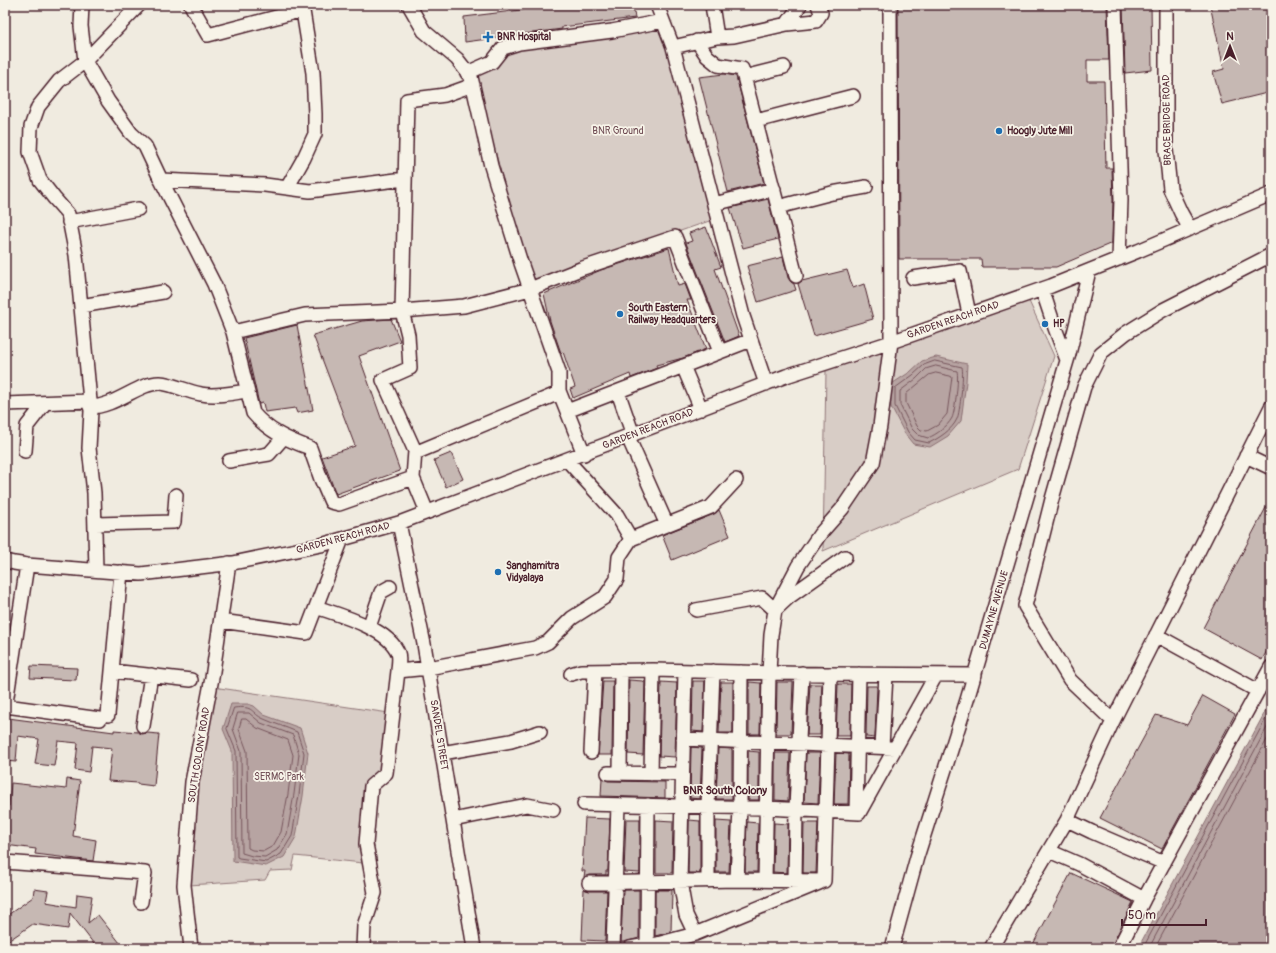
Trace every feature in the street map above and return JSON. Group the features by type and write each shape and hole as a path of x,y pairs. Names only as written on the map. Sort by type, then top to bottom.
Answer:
{"street":[{"path":"82,5 81,26 85,61 108,101 131,133 145,146 214,284 233,332 253,413 261,422 276,433 310,448 331,502 339,504 413,478"},
{"path":"96,570 94,493 89,448 90,404 76,255 68,214 40,180 30,152 31,127 38,107 59,81 85,61 139,5"},
{"path":"191,5 208,35 303,8 313,73 315,134 288,188"},
{"path":"409,5 424,31 457,59 471,77 491,166 530,288 559,372 560,393 584,454"},
{"path":"657,5 673,47 743,316 766,384"},
{"path":"712,5 717,37"},
{"path":"787,24 800,5"},
{"path":"673,47 717,37 734,36 787,24 816,21 821,13 818,5"},
{"path":"765,880 769,673 771,635 775,610 798,566 820,534 842,509 873,463 880,426 891,342 890,5"},
{"path":"1115,5 1121,200 1119,259"},
{"name":"BRACE BRIDGE ROAD","path":"1166,5 1166,150 1170,189 1190,229"},
{"path":"467,72 492,62 504,48 519,43 612,31 663,21"},
{"path":"697,41 707,56 718,65 742,69 796,276"},
{"path":"744,77 784,67"},
{"path":"427,512 413,478 415,453 383,380 410,368 408,335 402,311 407,100 445,95 472,85"},
{"path":"756,121 853,96"},
{"path":"161,180 265,185 310,191 404,179"},
{"path":"778,207 832,193 866,187"},
{"path":"714,204 774,189"},
{"name":"GARDEN REACH ROAD","path":"5,560 14,564 141,574 228,563 321,545 399,523 766,384 1042,289 1119,259 1271,194"},
{"path":"69,222 138,209"},
{"path":"233,332 305,315 402,311 464,306 530,288 583,268 675,237 720,352"},
{"path":"1113,721 1070,680 1024,606 1084,388 1101,353 1126,333 1163,310 1271,255"},
{"path":"913,278 960,271 969,314"},
{"name":"DUMAYNE AVENUE","path":"892,948 916,857 975,676 1067,360 1089,271"},
{"path":"1042,289 1067,360"},
{"path":"81,306 163,292"},
{"path":"567,410 618,392 751,340"},
{"path":"683,366 701,409"},
{"path":"5,404 90,404 116,401 145,386 159,383 202,394 222,394 247,391"},
{"path":"618,392 630,436 667,525"},
{"path":"415,453 560,393"},
{"path":"25,451 26,426 45,403"},
{"path":"991,948 1067,820 1113,721 1271,407"},
{"path":"229,461 269,454 284,437"},
{"path":"1246,456 1271,468"},
{"path":"567,460 617,516 631,539"},
{"path":"398,671 428,668 535,648 548,642 572,618 605,597 617,579 619,557 631,539 711,507 736,480"},
{"path":"95,524 174,522 176,495"},
{"name":"SANDEL STREET","path":"399,523 428,668 474,948"},
{"path":"221,621 306,633 342,539"},
{"path":"775,610 790,597 845,557"},
{"name":"SOUTH COLONY ROAD","path":"191,948 184,885 192,782 212,678 228,563"},
{"path":"27,565 5,707 104,717 112,671 121,572"},
{"path":"369,627 381,592 390,587"},
{"path":"696,610 762,598 775,610"},
{"path":"316,607 373,628 392,643 399,654 386,773 371,786 366,844 375,893 364,926 363,948"},
{"path":"1156,635 1258,691"},
{"path":"1118,948 1271,667"},
{"path":"621,670 614,773 682,774"},
{"path":"571,674 581,671 653,670 975,676"},
{"path":"650,774 653,670"},
{"path":"112,671 190,680"},
{"path":"591,752 595,671"},
{"path":"686,671 680,882 686,916 695,934"},
{"path":"708,881 708,806 713,671"},
{"path":"737,880 740,807 741,672"},
{"path":"795,881 796,809 802,673"},
{"path":"824,881 830,674"},
{"path":"856,813 859,674"},
{"path":"882,748 886,674"},
{"path":"143,726 152,675"},
{"path":"584,804 740,807 860,813 936,675"},
{"path":"442,753 511,741 540,732"},
{"path":"683,739 895,748"},
{"path":"453,820 528,805 553,810"},
{"path":"613,948 618,805"},
{"path":"647,945 648,805"},
{"path":"1067,820 1164,863"},
{"path":"1049,851 1079,864 1144,898"},
{"path":"5,862 145,873 141,902"},
{"path":"589,883 737,880 824,881"},
{"path":"630,948 657,944 695,934 824,881"}],"green space":[{"name":"BNR Ground","path":"661,25 715,219 531,283 476,81 473,75 505,50"},
{"path":"1028,299 1054,356 1018,469 823,551 826,370"},
{"name":"SERMC Park","path":"213,687 389,713 380,770 368,786 360,848 363,863 295,856 292,870 270,871 265,880 189,885 196,784"}],"water":[{"path":"936,357 967,364 966,382 961,421 948,436 930,447 913,444 905,434 891,407 890,385 910,372 922,361"},
{"path":"1271,701 1271,948 1138,948"},
{"path":"231,704 248,704 254,706 264,715 300,728 308,753 296,837 284,857 266,866 233,861 232,751 223,729"}],"building":[{"path":"537,5 633,5 635,18 562,27 562,29 465,42 464,17 537,8"},
{"name":"Hoogly Jute Mill","path":"898,5 1107,5 1109,60 1087,60 1087,81 1104,81 1106,168 1112,168 1112,243 1056,267 982,267 981,259 899,259"},
{"path":"1123,5 1151,5 1152,70 1125,73"},
{"path":"1210,5 1271,5 1271,92 1222,104 1213,72 1224,69"},
{"path":"724,74 736,76 764,183 728,192 699,77"},
{"path":"768,199 778,239 743,248 730,208"},
{"path":"706,227 721,267 715,269 739,336 725,342 686,243 692,241 689,233"},
{"name":"South Eastern Railway Headquarters","path":"669,248 678,286 685,284 691,300 687,300 706,349 683,358 656,365 657,368 631,378 630,374 573,398 570,389 575,387 550,321 544,294 601,270"},
{"path":"783,257 788,278 794,284 796,290 758,302 747,266"},
{"path":"847,270 853,288 864,284 873,319 814,336 798,284 802,281"},
{"path":"391,319 400,341 359,356 400,471 336,494 322,457 355,446 313,335 362,321"},
{"path":"297,325 313,410 297,413 295,408 265,412 263,403 259,404 244,338"},
{"path":"451,453 463,479 446,487 434,460"},
{"path":"1271,498 1271,643 1262,660 1203,628"},
{"path":"719,510 730,536 672,560 662,535 714,514"},
{"path":"31,666 77,668 76,680 30,678"},
{"path":"629,680 645,682 643,755 628,754"},
{"path":"603,681 613,681 612,755 598,755"},
{"path":"693,681 705,681 703,732 692,731"},
{"path":"661,682 677,683 675,757 659,756"},
{"path":"721,682 733,682 733,733 719,733"},
{"path":"749,682 761,683 760,734 749,734"},
{"path":"777,682 793,682 791,734 776,734"},
{"path":"810,684 822,684 820,735 807,735"},
{"path":"838,684 851,684 850,736 836,736"},
{"path":"867,686 877,686 875,738 866,737"},
{"path":"1203,696 1235,714 1162,849 1100,818 1156,715 1187,725"},
{"path":"8,718 114,732 114,730 138,732 142,734 159,734 154,786 138,783 108,781 112,748 92,746 89,772 75,770 78,743 58,741 54,766 35,764 39,739 18,736 16,762 5,761 5,736"},
{"path":"691,747 702,748 700,799 690,798"},
{"path":"718,748 732,749 732,799 716,799"},
{"path":"748,751 759,752 759,800 748,800"},
{"path":"775,753 790,753 788,801 775,800"},
{"path":"806,753 820,753 818,803 804,802"},
{"path":"836,753 849,754 848,804 834,804"},
{"path":"602,778 608,781 665,782 665,798 601,796"},
{"path":"67,779 80,781 73,836 96,840 93,861 35,854 36,849 5,845 5,805 9,806 11,783 66,789"},
{"path":"585,818 610,819 608,871 606,871 606,875 589,875 584,877 585,871 582,871"},
{"path":"626,819 640,819 640,873 624,872"},
{"path":"656,820 673,821 672,873 656,873"},
{"path":"689,820 700,821 700,873 688,873"},
{"path":"716,821 731,822 729,872 716,872"},
{"path":"747,822 758,823 757,872 745,872"},
{"path":"774,823 788,824 787,873 773,872"},
{"path":"804,823 818,823 816,873 803,873"},
{"path":"1071,873 1133,902 1111,948 1031,948"},
{"path":"34,889 48,891 46,902 76,907 77,894 92,896 88,923 98,915 124,948 97,948 70,913 68,929 33,924 5,943 5,917 33,897"},
{"path":"584,889 589,891 607,891 605,941 582,940"},
{"path":"623,890 639,890 639,938 621,942"},
{"path":"655,890 672,890 671,932 655,936"}],"place":[{"name":"BNR Hospital","path":"488,37"},
{"name":"Hoogly Jute Mill","path":"999,131"},
{"name":"South Eastern Railway Headquarters","path":"620,314"},
{"name":"HP","path":"1045,324"},
{"name":"Sanghamitra Vidyalaya","path":"498,572"}],"district":[{"name":"BNR South Colony","path":"725,790"}]}
